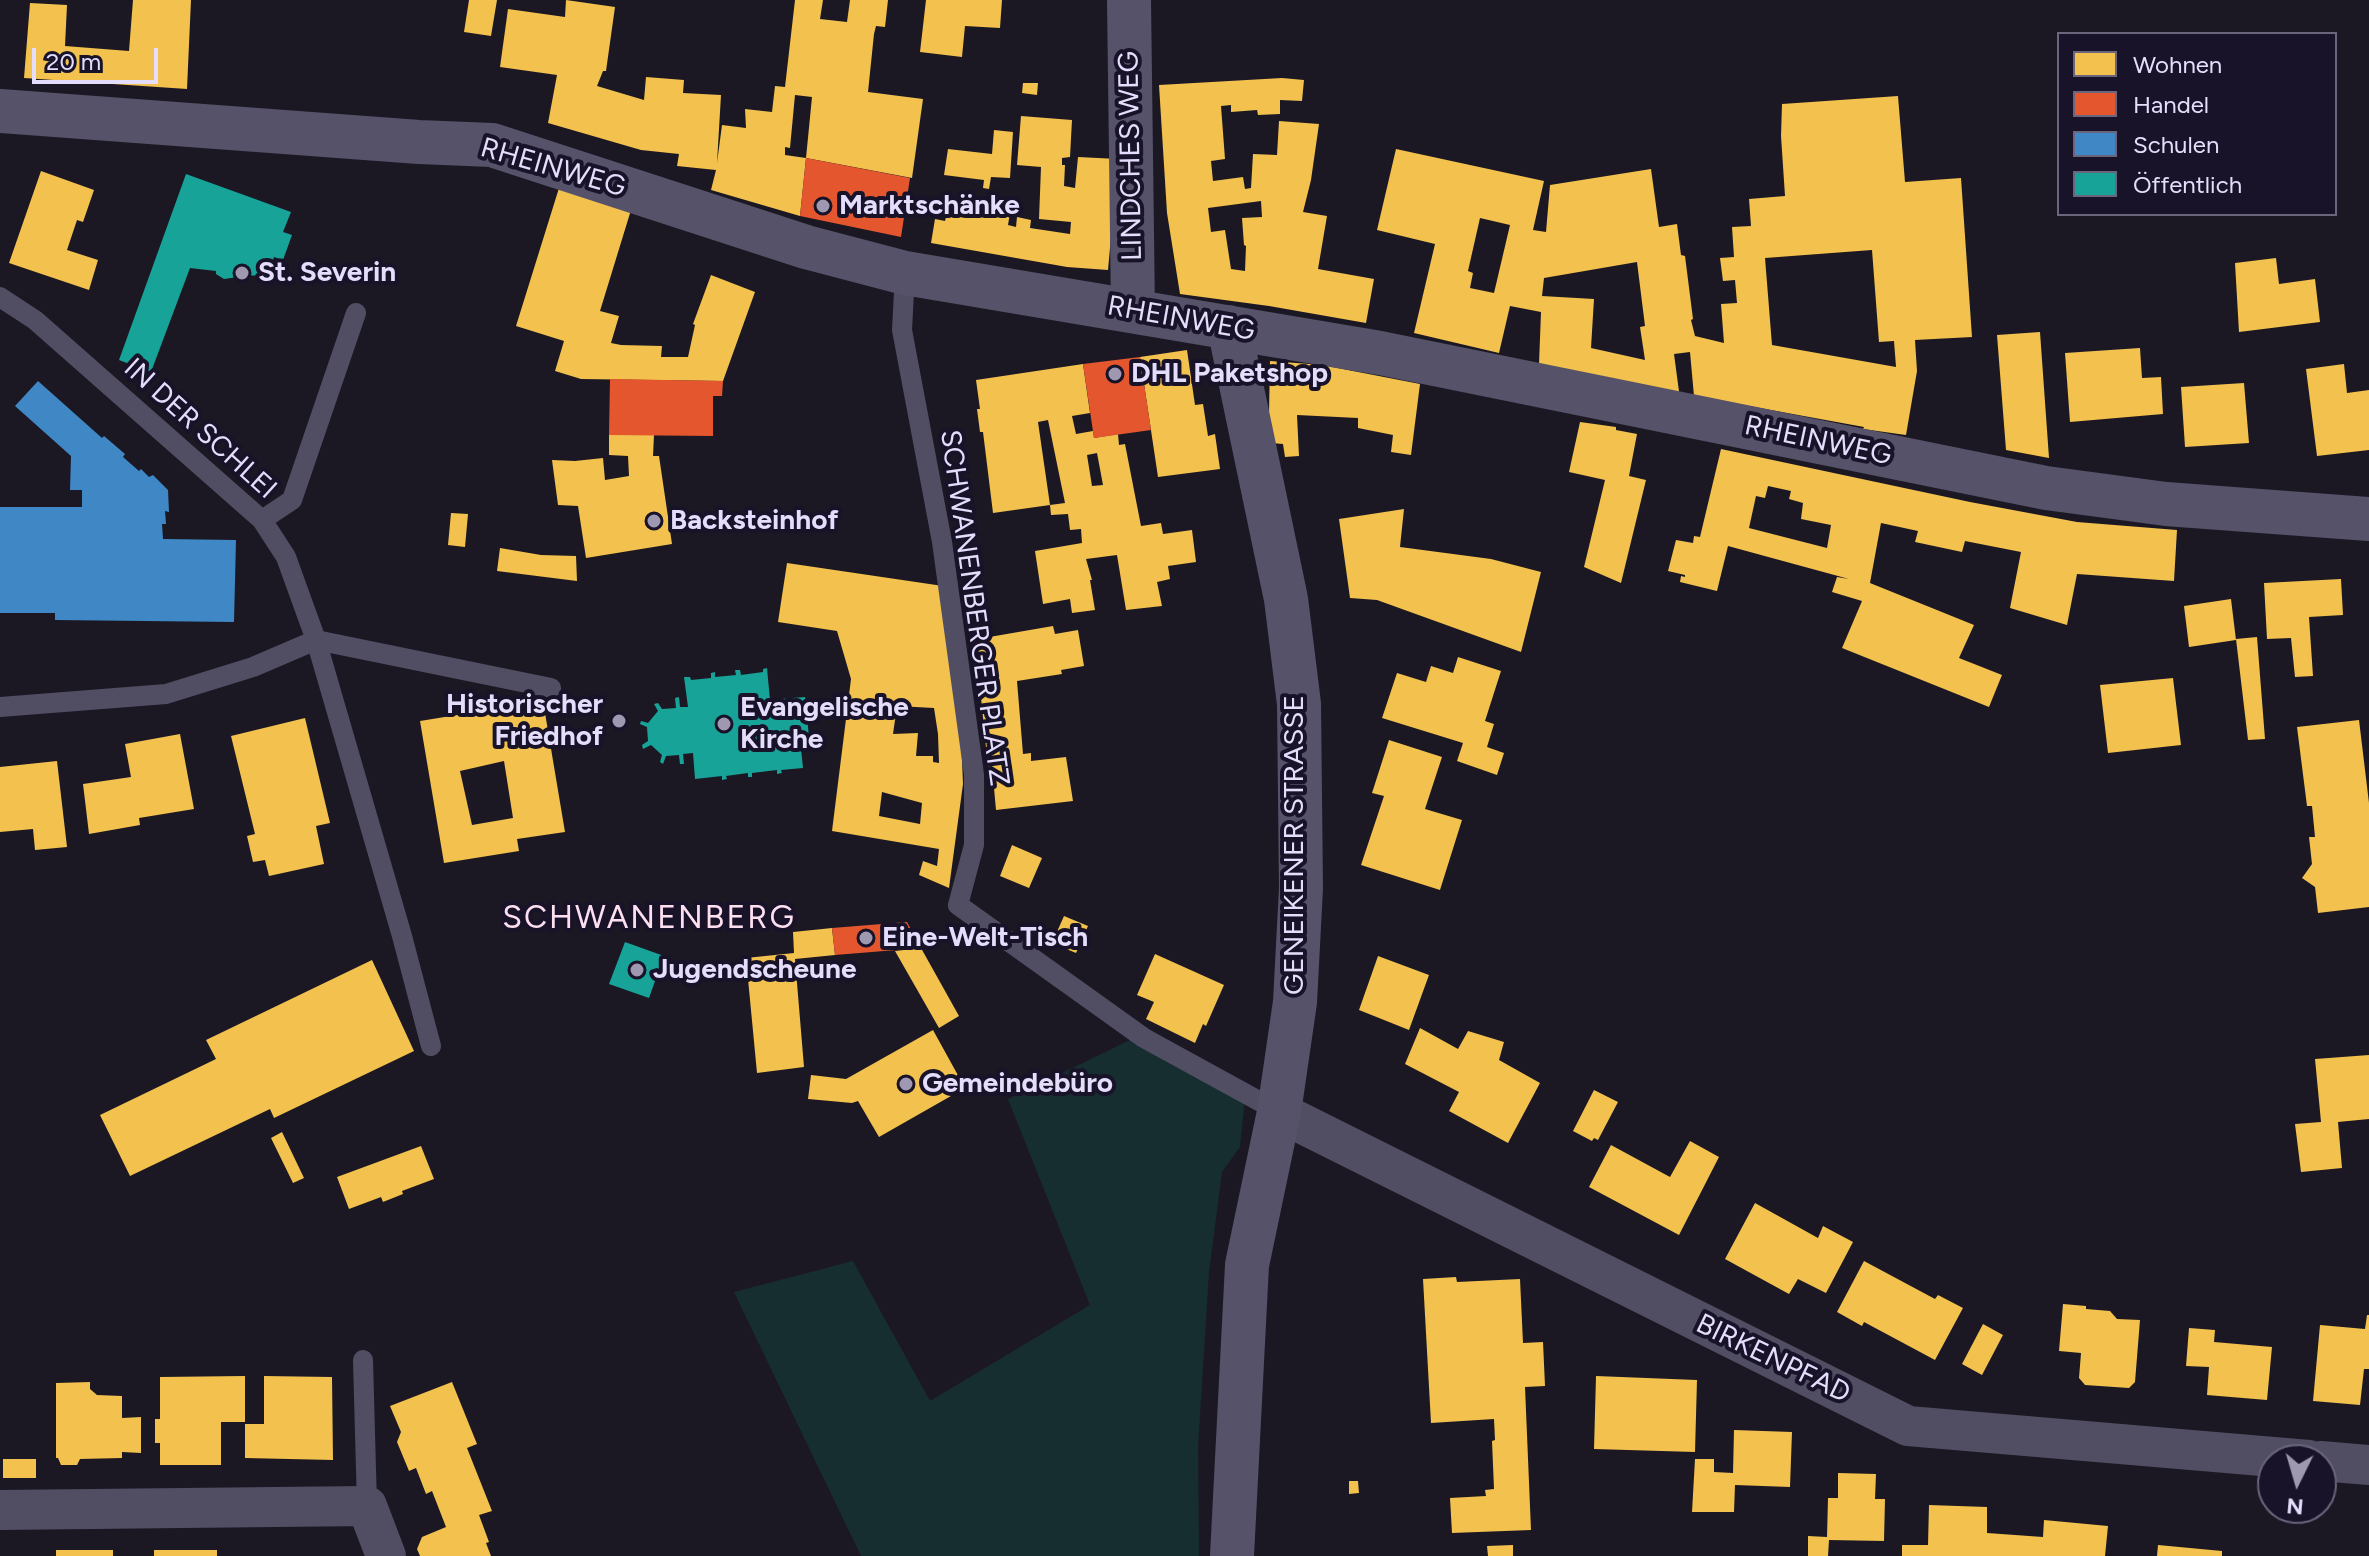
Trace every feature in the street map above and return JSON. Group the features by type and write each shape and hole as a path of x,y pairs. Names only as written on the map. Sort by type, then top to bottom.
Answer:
{"main road":[{"name":"LINDCHES WEG","path":"1129,0 1133,311"},
{"name":"RHEINWEG","path":"0,111 492,145 806,247 905,273 1380,353 2046,488 2166,504 2369,519"},
{"name":"GENEIKENER STRASSE","path":"1229,327 1286,599 1299,704 1301,888 1296,988 1279,1112 1247,1265 1232,1556"}],"street":[{"name":"BIRKENPFAD","path":"1279,1112 1908,1426 2257,1456"},
{"path":"2337,1462 2369,1465"},
{"path":"0,1510 367,1506 386,1556"}],"lane":[{"name":"SCHWANENBERGER PLATZ","path":"905,273 902,330 942,542 974,775 974,845 958,905 1144,1038 1279,1112"},
{"name":"IN DER SCHLEI","path":"0,297 35,320 262,520 286,557 316,640 431,1046"},
{"path":"262,520 292,500 356,313"},
{"path":"0,707 166,694 253,667 316,640 551,688"},
{"path":"363,1360 367,1506"}],"green space":[{"path":"1151,1030 1246,1088 1240,1147 1222,1172 1209,1272 1198,1447 1199,1556 861,1556 734,1292 853,1261 930,1401 1090,1305 1008,1099"}],"building: Wohnen":[{"path":"133,0 191,0 187,89 24,78 30,3 67,5 65,46 129,51"},
{"path":"469,0 497,0 491,36 464,32"},
{"path":"566,0 615,7 606,71 603,71 597,86 644,100 646,77 684,80 683,93 721,95 717,163 722,125 746,128 745,109 772,112 775,86 785,87 795,0 823,0 820,19 847,22 850,0 888,0 885,27 876,26 874,34 868,92 923,99 912,178 806,158 800,216 711,190 716,170 677,166 679,154 641,150 548,123 557,75 500,67 508,9 565,17","holes":["795,95 812,97 806,158 785,155 785,147 790,148"]},
{"path":"926,0 1002,0 1000,28 965,26 962,57 920,52"},
{"path":"1282,78 1304,80 1302,101 1280,100 1280,114 1258,115 1257,110 1231,112 1231,105 1221,106 1225,159 1211,161 1213,181 1243,177 1245,189 1251,188 1253,154 1277,155 1279,121 1319,124 1303,212 1327,216 1318,269 1374,279 1366,323 1180,294 1167,213 1159,85","holes":["1261,201 1262,217 1242,218 1246,246 1245,271 1231,269 1225,230 1211,232 1208,208"]},
{"path":"1023,83 1038,83 1037,95 1022,93"},
{"path":"1898,96 1905,182 1961,178 1972,337 1915,340 1917,371 1906,435 1694,396 1690,352 1674,354 1680,399 1539,364 1541,312 1510,306 1499,353 1414,333 1435,244 1377,230 1396,149 1544,181 1533,230 1546,232 1550,185 1651,169 1659,227 1677,224 1681,255 1685,256 1695,336 1724,343 1721,304 1737,303 1735,280 1723,281 1720,258 1734,257 1732,227 1751,226 1749,199 1785,196 1782,104","holes":["1480,218 1510,225 1494,293 1470,288 1473,273 1468,271","1872,250 1879,342 1894,341 1896,367 1772,345 1765,258","1637,262 1645,326 1640,327 1645,360 1591,348 1594,299 1542,296 1544,278"]},
{"path":"1021,116 1072,120 1070,157 1062,158 1062,165 1065,165 1064,186 1075,188 1078,157 1118,159 1108,270 1067,267 931,243 935,219 945,221 948,208 981,215 984,197 1012,201 1008,225 1016,227 1017,217 1031,220 1030,228 1070,234 1071,222 1039,219 1041,167 1017,165"},
{"path":"994,130 1013,132 1010,178 991,177 989,189 983,188 984,180 944,175 948,149 992,154"},
{"path":"41,171 94,190 83,222 77,220 67,250 98,260 89,290 9,263"},
{"path":"559,188 631,210 600,311 619,316 611,343 662,346 661,357 688,357 693,324 711,275 755,292 723,381 581,379 555,371 564,341 516,326"},
{"path":"2276,258 2279,284 2315,279 2320,322 2239,332 2235,263"},
{"path":"2040,332 2049,458 2006,450 1997,335"},
{"path":"2140,348 2142,378 2161,377 2163,414 2070,422 2065,353"},
{"path":"1187,350 1195,405 1203,404 1208,436 1215,434 1220,469 1158,477 1140,357"},
{"path":"1270,361 1322,365 1420,384 1411,455 1391,452 1393,435 1358,428 1358,418 1297,415 1299,456 1285,457 1283,444 1271,443"},
{"path":"1083,364 1090,413 1072,416 1076,434 1093,431 1094,438 1118,434 1119,445 1125,444 1141,526 1161,523 1163,534 1192,530 1196,562 1168,566 1170,579 1157,582 1162,606 1126,610 1117,555 1086,559 1095,610 1072,613 1070,599 1043,604 1035,551 1082,543 1081,529 1070,530 1068,514 1051,515 1050,505 993,513 983,432 980,432 977,409 980,409 976,380","holes":["1048,420 1065,503 1050,505 1038,422","1097,453 1103,485 1092,486 1087,455"]},
{"path":"2344,364 2347,393 2369,390 2369,450 2317,456 2306,369"},
{"path":"2244,383 2249,443 2185,447 2181,387"},
{"path":"1580,422 1616,427 1616,430 1637,434 1629,476 1646,480 1621,583 1584,567 1605,480 1569,472"},
{"path":"609,435 654,435 653,456 659,456 672,544 586,558 578,506 558,505 552,460 603,458 605,480 629,476 628,456 609,455"},
{"path":"1721,449 2077,522 2177,530 2174,581 2077,574 2067,625 2010,608 2021,552 1965,541 1962,552 1915,542 1918,531 1881,523 1870,583 1974,625 1959,658 2002,675 1989,707 1842,648 1862,601 1832,592 1837,577 1849,579 1728,546 1717,591 1680,582 1681,576 1685,575 1668,571 1676,540 1693,543 1694,536 1700,537","holes":["1768,486 1791,491 1789,499 1803,503 1801,519 1831,525 1827,548 1749,528 1756,496 1765,498"]},
{"path":"1404,509 1400,547 1491,559 1541,572 1521,652 1377,600 1350,598 1339,519"},
{"path":"451,513 468,514 465,547 448,545"},
{"path":"500,548 541,555 576,556 577,581 497,571"},
{"path":"787,563 943,586 961,736 963,784 949,888 919,875 923,861 937,866 939,849 832,831 851,679 837,631 778,622","holes":["897,706 934,708 939,763 933,762 933,756 916,756 918,733 893,734","882,792 922,803 920,824 879,816"]},
{"path":"2341,579 2343,615 2309,617 2313,676 2295,677 2291,638 2267,639 2264,583"},
{"path":"2231,599 2236,640 2189,647 2184,606"},
{"path":"1053,626 1055,634 1078,630 1084,666 1061,670 1062,674 1017,681 1023,754 1031,753 1031,761 1066,757 1073,801 996,810 972,640"},
{"path":"2257,637 2265,739 2248,740 2236,639"},
{"path":"1458,657 1501,671 1485,721 1494,724 1487,747 1504,753 1497,775 1457,761 1463,743 1382,718 1397,673 1426,682 1431,666 1453,673"},
{"path":"2173,678 2181,745 2108,753 2100,685"},
{"path":"543,701 565,832 517,839 519,851 444,863 420,721","holes":["504,761 513,818 472,825 460,771"]},
{"path":"305,718 330,823 316,826 324,864 269,876 265,860 253,862 247,836 255,834 231,736"},
{"path":"2359,720 2369,803 2369,907 2318,913 2315,887 2302,878 2312,864 2309,837 2315,837 2312,806 2307,806 2297,727"},
{"path":"180,734 194,809 139,818 140,825 89,834 83,784 131,777 125,744"},
{"path":"1389,740 1442,757 1425,809 1462,820 1440,890 1361,865 1384,796 1372,793"},
{"path":"57,761 67,847 35,850 33,829 0,832 0,767"},
{"path":"1012,845 1042,858 1029,888 1000,876"},
{"path":"1064,916 1088,926 1076,953 1052,943"},
{"path":"832,928 835,955 795,959 804,1067 757,1073 746,958 794,953 793,932"},
{"path":"921,948 959,1016 939,1028 895,951"},
{"path":"1155,954 1224,985 1195,1043 1146,1019 1154,1002 1137,995"},
{"path":"1378,956 1429,975 1409,1030 1359,1010"},
{"path":"372,960 414,1051 274,1118 270,1109 130,1176 100,1115 216,1059 206,1040"},
{"path":"1420,1028 1458,1049 1468,1031 1504,1042 1499,1060 1540,1083 1508,1143 1449,1111 1459,1092 1405,1064"},
{"name":"Gemeindebüro","path":"933,1030 965,1088 879,1137 858,1101 808,1099 811,1075 846,1079"},
{"path":"2369,1055 2369,1119 2338,1122 2342,1168 2301,1172 2295,1124 2321,1122 2315,1059"},
{"path":"1594,1090 1618,1102 1598,1140 1594,1138 1592,1141 1573,1131"},
{"path":"282,1132 304,1178 293,1183 271,1138"},
{"path":"1690,1141 1719,1157 1679,1235 1589,1187 1611,1145 1670,1177"},
{"path":"421,1146 434,1179 383,1202 381,1197 349,1209 337,1177"},
{"path":"1755,1203 1818,1238 1823,1226 1853,1242 1826,1293 1798,1279 1789,1294 1725,1259"},
{"path":"1864,1261 1935,1299 1938,1295 1963,1308 1935,1360 1864,1322 1862,1326 1837,1312"},
{"path":"1456,1277 1457,1282 1520,1279 1523,1343 1543,1342 1545,1386 1525,1387 1531,1530 1452,1533 1450,1498 1486,1496 1485,1490 1494,1489 1492,1441 1495,1440 1494,1419 1431,1423 1423,1279"},
{"path":"2063,1304 2110,1311 2117,1319 2140,1320 2135,1382 2129,1388 2085,1385 2079,1378 2081,1353 2059,1351"},
{"path":"2367,1315 2369,1369 2364,1369 2360,1405 2313,1401 2320,1325 2365,1329"},
{"path":"1983,1324 2003,1335 1982,1375 1962,1364"},
{"path":"2189,1328 2215,1330 2214,1342 2272,1347 2267,1400 2207,1395 2209,1367 2186,1366"},
{"path":"245,1376 245,1422 221,1422 221,1465 160,1465 160,1443 155,1443 155,1419 160,1419 160,1377"},
{"path":"264,1376 332,1377 333,1460 245,1458 245,1424 264,1424"},
{"path":"1596,1376 1697,1380 1695,1452 1594,1449"},
{"path":"90,1382 90,1389 97,1395 122,1396 122,1418 141,1417 141,1453 122,1452 122,1458 80,1459 77,1465 61,1465 56,1458 56,1383"},
{"path":"452,1382 477,1444 467,1448 492,1511 479,1515 491,1556 420,1556 417,1549 422,1537 446,1527 432,1491 426,1494 416,1468 409,1471 397,1442 401,1432 390,1406"},
{"path":"1734,1430 1792,1432 1790,1487 1735,1485 1734,1512 1692,1512 1695,1459 1714,1459 1714,1472 1733,1473"},
{"path":"3,1459 36,1459 36,1478 3,1478"},
{"path":"1838,1473 1876,1474 1875,1499 1885,1499 1884,1541 1829,1540 1828,1556 1808,1556 1808,1536 1827,1537 1828,1498 1838,1498"},
{"path":"1349,1481 1358,1481 1359,1493 1349,1494"},
{"path":"1929,1505 1987,1507 1987,1533 2043,1537 2044,1520 2108,1526 2105,1556 1902,1556 1902,1545 1928,1545"},
{"path":"1513,1545 1513,1556 1488,1556 1487,1546"},
{"path":"2158,1545 2222,1551 2222,1556 2157,1556"},
{"path":"56,1550 113,1550 113,1556 56,1556"},
{"path":"154,1550 217,1550 217,1556 154,1556"}],"building: Handel":[{"path":"806,158 910,178 901,237 800,216"},
{"path":"1140,357 1151,430 1094,438 1083,364"},
{"path":"610,379 723,381 722,396 713,396 713,436 609,435"},
{"path":"907,922 921,948 835,955 832,928"}],"building: Schulen":[{"path":"38,381 102,438 104,436 125,454 123,457 139,471 141,469 149,477 153,475 168,490 169,512 165,511 166,524 162,524 163,539 236,540 234,622 55,620 55,613 0,613 0,507 82,507 82,490 70,490 71,456 15,406"}],"building: Öffentlich":[{"name":"St. Severin","path":"186,174 291,212 283,232 292,235 283,260 274,257 267,277 239,274 238,277 224,279 216,271 190,268 151,372 119,360"},
{"name":"Evangelische Kirche","path":"767,668 770,700 805,697 809,737 800,738 803,768 781,770 782,773 777,774 777,770 752,773 752,777 748,777 748,773 726,776 727,779 722,780 722,776 695,779 693,753 683,754 684,764 680,764 679,755 666,756 663,764 660,762 662,755 651,745 643,749 642,745 648,741 647,727 640,724 641,721 648,723 658,711 654,704 658,703 662,709 676,708 675,698 679,697 680,707 688,707 684,677 691,680 711,678 711,673 715,672 715,677 736,675 735,670 740,670 741,675 763,672"},
{"name":"Jugendscheune","path":"625,942 664,956 649,998 609,984"}],"place":[{"name":"Marktschänke","path":"823,206"},
{"name":"St. Severin","path":"242,273"},
{"name":"DHL Paketshop","path":"1115,374"},
{"name":"Backsteinhof","path":"654,521"},
{"name":"Historischer Friedhof","path":"619,721"},
{"name":"Evangelische Kirche","path":"724,724"},
{"name":"Eine-Welt-Tisch","path":"866,938"},
{"name":"Jugendscheune","path":"637,970"},
{"name":"Gemeindebüro","path":"906,1084"}],"district":[{"name":"SCHWANENBERG","path":"649,919"}]}
